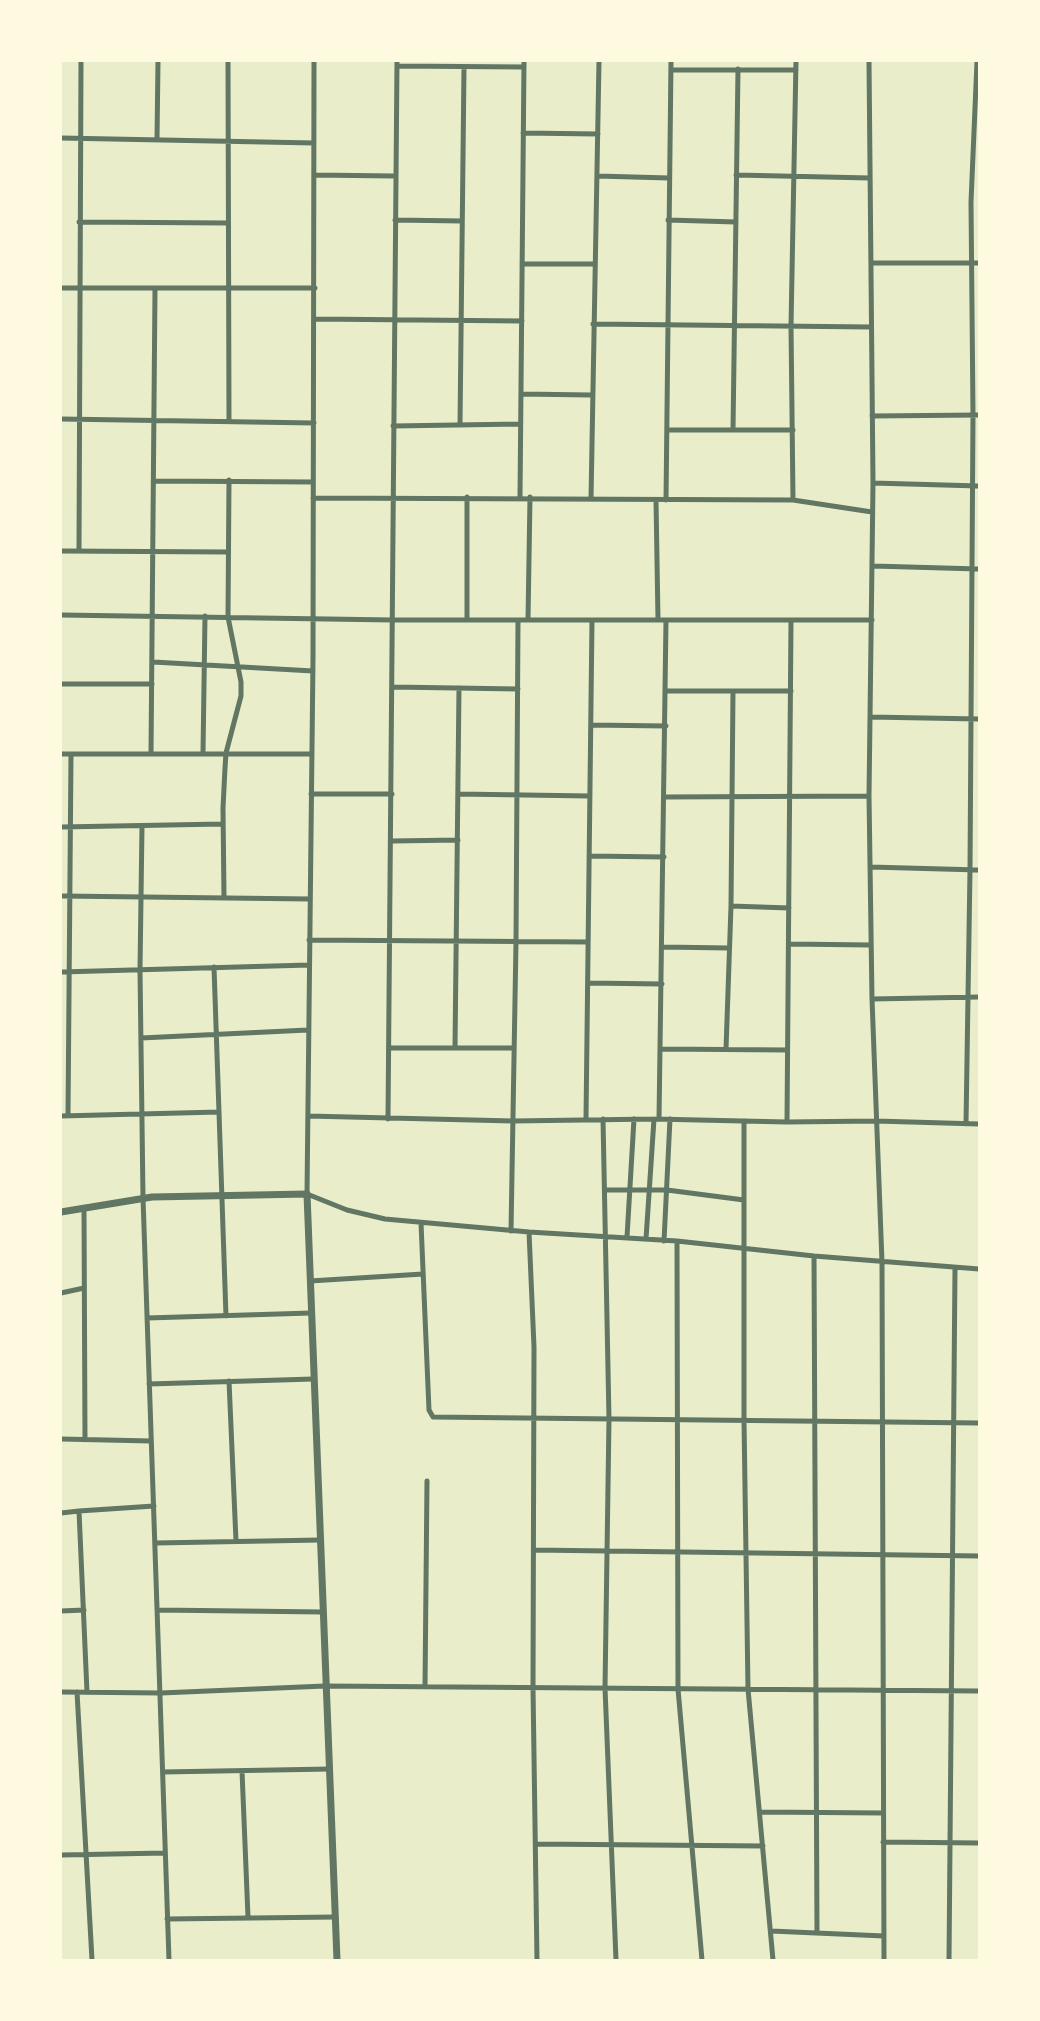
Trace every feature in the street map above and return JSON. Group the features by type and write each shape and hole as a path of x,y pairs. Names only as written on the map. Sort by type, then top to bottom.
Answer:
{"street":[{"path":"79,550 79,139 81,61"},
{"path":"157,140 158,61"},
{"path":"228,61 229,421"},
{"path":"314,61 313,671 307,1194 337,1960"},
{"path":"591,499 591,395 599,61"},
{"path":"666,500 671,61"},
{"path":"793,500 791,326 796,61"},
{"path":"869,61 873,483 870,867 872,999 882,1262 884,1960"},
{"path":"966,1124 970,870 970,569 976,415 972,263 972,160 977,61"},
{"path":"388,1119 393,687 394,176 397,64 464,68 524,64 520,497"},
{"path":"460,425 464,68"},
{"path":"671,70 796,70"},
{"path":"733,430 738,70"},
{"path":"523,133 598,134"},
{"path":"61,138 314,142"},
{"path":"314,175 394,176"},
{"path":"597,176 669,178"},
{"path":"736,176 870,178"},
{"path":"395,220 462,221"},
{"path":"668,220 736,222"},
{"path":"79,222 228,223"},
{"path":"871,263 979,263"},
{"path":"522,264 594,264"},
{"path":"61,288 314,288"},
{"path":"151,752 155,289"},
{"path":"315,319 522,322"},
{"path":"593,324 667,323 871,326"},
{"path":"520,394 591,395"},
{"path":"872,416 976,415"},
{"path":"61,419 314,423"},
{"path":"393,426 520,424"},
{"path":"667,430 792,430"},
{"path":"154,482 229,480 313,482"},
{"path":"224,898 222,824 226,753 240,696 239,666 228,617 229,480"},
{"path":"873,483 979,486"},
{"path":"467,497 467,620"},
{"path":"528,620 530,497"},
{"path":"313,498 530,497 656,500 793,500 872,512"},
{"path":"656,500 658,620"},
{"path":"61,551 228,552"},
{"path":"873,566 979,569"},
{"path":"61,615 393,620 872,620"},
{"path":"203,753 205,616"},
{"path":"511,1231 518,795 518,620"},
{"path":"586,1120 592,620"},
{"path":"646,1239 660,1049 666,620"},
{"path":"787,1122 791,620"},
{"path":"152,662 313,671"},
{"path":"61,684 152,684"},
{"path":"393,687 518,689"},
{"path":"454,1048 459,688"},
{"path":"666,691 791,691"},
{"path":"726,1049 731,906 733,691"},
{"path":"870,717 979,719"},
{"path":"591,725 666,726"},
{"path":"61,754 151,752 312,754"},
{"path":"68,1116 71,972 71,754"},
{"path":"311,794 392,794"},
{"path":"458,794 590,796"},
{"path":"665,797 791,798 870,796"},
{"path":"61,827 222,824"},
{"path":"142,826 140,970 143,1198 161,1693 168,1960"},
{"path":"392,841 458,840"},
{"path":"589,856 664,857"},
{"path":"870,867 979,870"},
{"path":"61,896 310,899"},
{"path":"731,906 789,908"},
{"path":"309,940 588,942"},
{"path":"789,944 871,945"},
{"path":"662,946 729,948"},
{"path":"61,972 309,965"},
{"path":"214,967 226,1316"},
{"path":"588,983 662,984"},
{"path":"872,999 979,997"},
{"path":"141,1038 308,1030"},
{"path":"388,1048 514,1048"},
{"path":"660,1049 787,1050"},
{"path":"61,1116 219,1112"},
{"path":"308,1116 513,1121 656,1118 787,1122 876,1120 979,1124"},
{"path":"603,1119 609,1420 604,1688 616,1960"},
{"path":"627,1238 634,1119"},
{"path":"664,1241 670,1119"},
{"path":"744,1121 744,1420 748,1690 773,1960"},
{"path":"605,1190 666,1190 744,1200"},
{"path":"61,1212 143,1198 307,1194 364,1215 422,1223 511,1231 605,1235 814,1256 979,1269"},
{"path":"84,1208 85,1440"},
{"path":"422,1223 430,1414 438,1418 979,1423"},
{"path":"529,1232 534,1347 533,1688 536,1960"},
{"path":"677,1241 676,1552 678,1689 702,1960"},
{"path":"814,1256 817,1933"},
{"path":"949,1960 955,1268"},
{"path":"310,1281 423,1274"},
{"path":"61,1294 84,1288"},
{"path":"147,1318 311,1313"},
{"path":"149,1384 313,1379"},
{"path":"229,1381 236,1541"},
{"path":"61,1439 151,1441"},
{"path":"425,1687 427,1482"},
{"path":"61,1513 154,1506"},
{"path":"80,1511 87,1692"},
{"path":"156,1543 320,1540"},
{"path":"534,1550 979,1556"},
{"path":"61,1611 84,1610"},
{"path":"158,1610 323,1612"},
{"path":"61,1692 161,1693 325,1686 979,1691"},
{"path":"77,1692 92,1960"},
{"path":"163,1772 330,1769"},
{"path":"242,1771 248,1917"},
{"path":"760,1812 883,1813"},
{"path":"883,1842 979,1843"},
{"path":"536,1844 763,1846"},
{"path":"61,1855 165,1853"},
{"path":"167,1919 336,1917"},
{"path":"771,1931 884,1936"}]}
